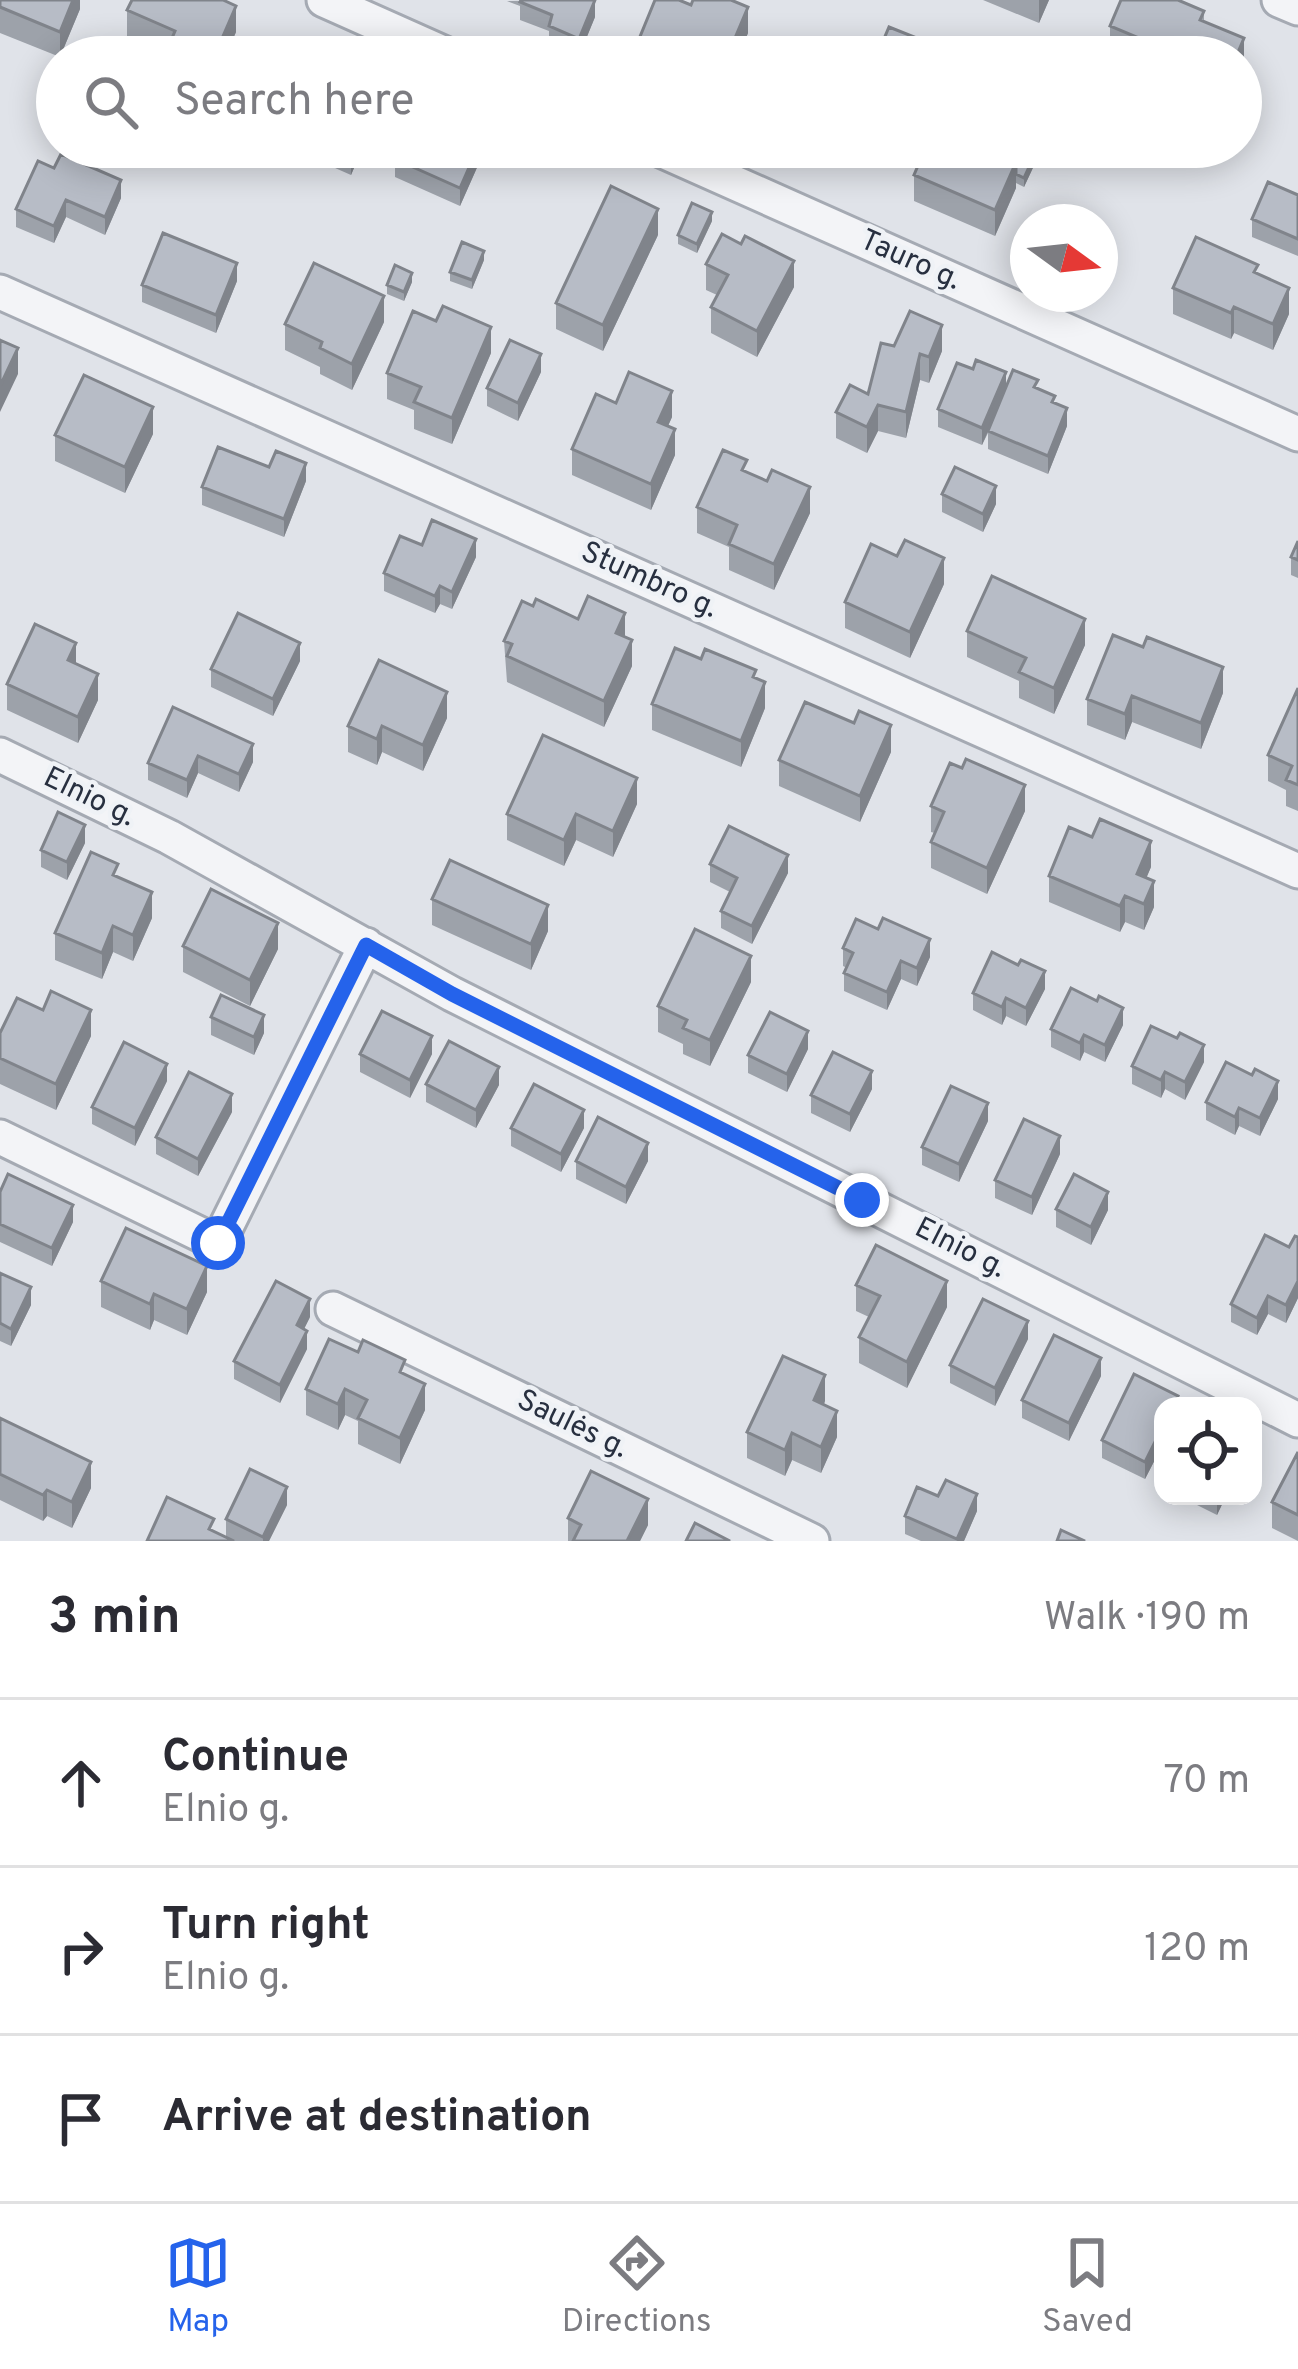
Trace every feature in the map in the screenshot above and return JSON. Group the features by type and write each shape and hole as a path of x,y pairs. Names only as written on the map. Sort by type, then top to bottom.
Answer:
{"street":[{"path":"324,0 405,36"},
{"path":"1279,0 1298,8"},
{"name":"Tauro g.","path":"701,168 1298,434"},
{"name":"Stumbro g.","path":"0,292 1298,871"},
{"name":"Elnio g.","path":"0,754 170,837 452,994 1298,1420"},
{"path":"0,1137 218,1243 366,945"},
{"name":"Saulės g.","path":"333,1310 812,1541"}],"building":[{"path":"0,0 73,0 60,32 0,7"},
{"path":"132,0 223,0 236,6 223,36 173,36 175,31 127,10"},
{"path":"595,0 580,36 549,26 552,15 520,2"},
{"path":"655,0 691,5 693,0 731,0 748,7 736,36 640,36"},
{"path":"1121,0 1178,0 1204,11 1200,20 1239,36 1134,36 1110,26"},
{"path":"889,27 912,36 885,36"},
{"path":"36,165 93,168 121,180 105,217 66,200 54,226 16,209"},
{"path":"415,168 469,168 460,188"},
{"path":"917,168 1013,168 995,210 914,175"},
{"path":"1268,182 1298,195 1298,239 1252,219"},
{"path":"611,186 658,209 603,325 556,303"},
{"path":"692,203 712,212 697,244 678,235"},
{"path":"163,233 237,263 216,315 142,285"},
{"path":"722,234 741,244 745,236 794,261 757,331 711,307 728,275 706,264"},
{"path":"1196,237 1258,265 1254,272 1289,288 1273,324 1234,307 1231,313 1173,288"},
{"path":"462,242 484,251 472,280 450,272"},
{"path":"314,263 384,296 352,364 285,324"},
{"path":"395,265 412,273 404,292 387,285"},
{"path":"443,306 491,327 452,418 414,402 421,387 387,373 413,311 436,321"},
{"path":"910,311 942,325 929,357 920,354 906,412 878,405 867,427 836,412 850,385 868,394 881,343 894,346"},
{"path":"0,340 18,348 0,386"},
{"path":"510,340 541,354 518,403 487,388"},
{"path":"976,360 1006,372 982,428 938,409 957,363 973,369"},
{"path":"1013,370 1038,380 1034,387 1055,396 1052,402 1067,408 1048,456 988,431"},
{"path":"629,372 672,391 658,422 675,429 651,484 572,449 596,394 616,403"},
{"path":"84,375 153,407 125,467 55,435"},
{"path":"218,447 269,467 276,451 306,463 284,519 202,487"},
{"path":"723,450 747,460 742,470 767,481 772,470 810,487 774,564 729,544 737,525 697,507"},
{"path":"955,467 996,486 983,514 942,494"},
{"path":"432,520 476,539 452,592 440,586 435,596 384,573 400,536 422,545"},
{"path":"905,540 944,558 910,632 845,602 871,544 897,556"},
{"path":"992,576 1085,619 1054,688 1019,672 1026,658 967,631"},
{"path":"588,596 625,613 616,633 632,640 604,701 507,656 512,644 504,641 522,601 533,606 536,599 578,619"},
{"path":"238,613 300,643 273,699 211,669"},
{"path":"35,624 76,643 68,660 98,674 78,717 7,684"},
{"path":"1113,635 1143,647 1147,637 1223,667 1201,723 1132,696 1125,714 1087,699"},
{"path":"675,648 701,659 705,649 756,670 753,677 765,682 741,741 652,704"},
{"path":"379,660 447,692 423,745 382,726 377,739 348,726"},
{"path":"1298,688 1298,785 1286,780 1292,766 1268,755"},
{"path":"805,702 854,723 859,711 891,725 860,796 779,760"},
{"path":"173,707 253,744 239,774 198,756 187,780 148,763"},
{"path":"543,735 637,778 613,831 576,814 564,840 507,814"},
{"path":"966,759 1025,785 987,868 931,842 944,812 931,806 950,763 962,768"},
{"path":"58,812 85,825 67,862 41,850"},
{"path":"1100,819 1151,841 1137,874 1154,881 1144,904 1125,896 1120,906 1049,876 1069,827 1092,837"},
{"path":"729,826 788,855 752,926 721,911 737,878 710,864"},
{"path":"91,852 118,864 113,875 152,892 133,935 113,926 102,953 55,933"},
{"path":"450,860 548,905 531,944 432,899"},
{"path":"211,889 278,923 250,980 183,946"},
{"path":"883,918 930,939 917,968 901,961 887,992 844,973 853,953 843,948 856,919 878,929"},
{"path":"695,929 751,956 710,1040 683,1028 687,1020 658,1006"},
{"path":"992,952 1045,971 1026,1008 1006,998 1002,1007 973,993"},
{"path":"1071,988 1123,1008 1105,1045 1084,1035 1080,1043 1051,1029"},
{"path":"51,991 91,1010 56,1084 0,1058 0,1033 17,998 43,1010"},
{"path":"221,995 264,1015 254,1037 211,1017"},
{"path":"382,1011 432,1036 410,1080 360,1054"},
{"path":"770,1012 808,1031 787,1074 748,1055"},
{"path":"1151,1026 1204,1045 1185,1082 1165,1072 1161,1080 1132,1066"},
{"path":"449,1041 499,1067 476,1110 426,1084"},
{"path":"124,1042 167,1064 135,1128 92,1107"},
{"path":"833,1052 872,1071 850,1114 811,1095"},
{"path":"1226,1062 1278,1081 1260,1118 1239,1108 1235,1117 1206,1102"},
{"path":"189,1072 232,1094 198,1159 156,1137"},
{"path":"534,1084 584,1110 561,1154 511,1128"},
{"path":"951,1086 988,1103 959,1164 922,1147"},
{"path":"598,1117 648,1143 626,1187 576,1161"},
{"path":"1024,1119 1060,1136 1032,1197 995,1180"},
{"path":"8,1174 73,1205 52,1248 0,1224 0,1192"},
{"path":"1074,1174 1108,1192 1091,1227 1056,1209"},
{"path":"126,1228 207,1266 187,1309 154,1294 150,1304 101,1281"},
{"path":"1265,1235 1289,1247 1298,1237 1298,1281 1286,1305 1268,1296 1257,1318 1231,1304"},
{"path":"876,1245 947,1281 907,1362 859,1337 880,1296 856,1285"},
{"path":"0,1273 31,1287 11,1329 0,1323"},
{"path":"276,1281 310,1299 297,1325 307,1331 280,1385 234,1361"},
{"path":"983,1299 1028,1321 995,1388 950,1365"},
{"path":"1054,1335 1101,1358 1069,1423 1022,1400"},
{"path":"329,1339 358,1352 363,1340 405,1360 400,1372 425,1384 400,1438 358,1418 367,1400 345,1389 338,1404 306,1389"},
{"path":"783,1356 825,1375 814,1400 837,1411 821,1447 792,1433 785,1450 747,1432"},
{"path":"1134,1374 1178,1396 1154,1397 1154,1444 1145,1462 1102,1440"},
{"path":"0,1418 91,1462 72,1502 47,1490 43,1495 0,1474"},
{"path":"1298,1452 1298,1515 1272,1502"},
{"path":"250,1469 287,1487 263,1537 226,1519"},
{"path":"591,1471 648,1499 627,1541 573,1541 581,1525 568,1518"},
{"path":"946,1480 977,1494 957,1539 905,1516 917,1487 938,1496"},
{"path":"167,1497 214,1519 209,1529 234,1541 147,1541"},
{"path":"695,1523 730,1541 686,1541"},
{"path":"1061,1530 1085,1541 1057,1541"}],"route":[{"path":"218,1243 366,945 452,994 862,1200"}]}
